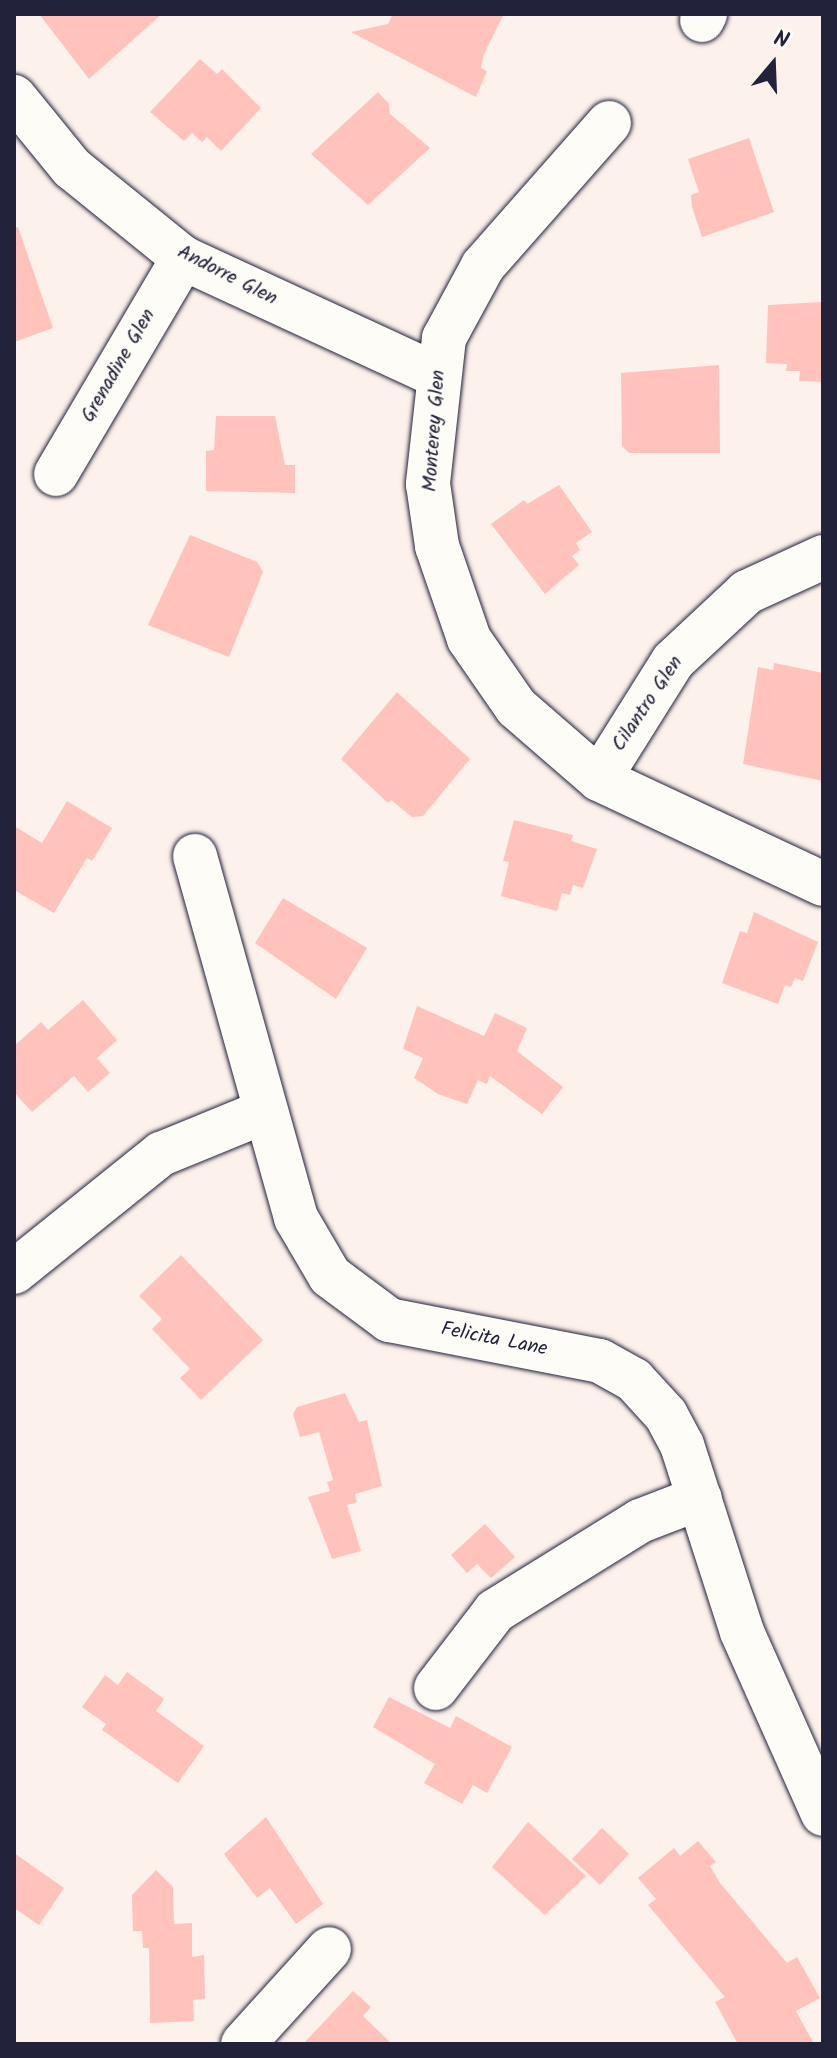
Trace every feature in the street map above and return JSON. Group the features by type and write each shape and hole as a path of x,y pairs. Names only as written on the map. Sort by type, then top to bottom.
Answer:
{"street":[{"name":"Andorre Glen","path":"14,97 72,168 183,258 438,376"},
{"name":"Monterey Glen","path":"609,123 483,266 444,338 428,484 437,546 469,639 516,707 599,779 823,884"},
{"name":"Grenadine Glen","path":"56,474 183,258"},
{"name":"Cilantro Glen","path":"599,779 673,661 747,592 823,557"},
{"name":"Felicita Lane","path":"195,856 296,1218 330,1276 389,1320 600,1361 634,1380 671,1425 700,1498 742,1632 823,1814"},
{"path":"14,1272 161,1154 266,1111"},
{"path":"436,1688 495,1611 640,1521 700,1498"},
{"path":"243,2044 329,1949"}],"building":[{"path":"39,14 162,14 89,79"},
{"path":"393,14 504,14 484,54 481,68 487,71 476,97 351,32 388,24"},
{"path":"200,59 217,74 222,69 261,108 221,151 207,137 202,142 192,133 184,141 150,112"},
{"path":"378,92 389,104 390,114 430,148 368,205 311,154"},
{"path":"749,138 774,212 702,237 691,195 699,192 688,159"},
{"path":"18,227 53,328 14,342 14,228"},
{"path":"822,302 823,382 799,381 800,371 786,371 787,364 766,363 768,305"},
{"path":"719,365 720,453 629,453 622,446 621,373"},
{"path":"216,416 275,416 285,465 295,465 295,493 206,491 206,451 214,450"},
{"path":"559,485 592,532 576,543 580,550 572,556 579,565 545,594 491,524 524,500 527,504"},
{"path":"190,535 257,562 263,572 229,657 148,625"},
{"path":"774,663 823,673 823,781 743,764 758,667 773,670"},
{"path":"397,692 470,759 423,816 412,817 391,800 388,803 341,759"},
{"path":"67,801 112,828 92,861 87,858 54,913 14,890 14,826 42,843"},
{"path":"514,820 573,835 571,841 597,849 583,888 573,885 570,895 562,893 557,911 501,896 509,862 503,861"},
{"path":"283,898 367,948 336,999 255,943"},
{"path":"754,912 818,942 803,981 795,978 791,987 785,985 778,1004 722,983 740,931 747,933"},
{"path":"83,1000 117,1040 97,1058 110,1073 88,1092 74,1076 32,1112 14,1092 14,1046 41,1022 48,1030"},
{"path":"417,1006 484,1036 495,1013 527,1028 517,1051 563,1087 542,1114 490,1076 487,1084 478,1080 467,1104 438,1094 414,1078 423,1058 403,1049"},
{"path":"181,1255 263,1340 201,1400 180,1378 190,1369 152,1329 162,1319 139,1296"},
{"path":"345,1393 359,1422 367,1420 382,1486 355,1494 357,1502 347,1505 361,1551 332,1559 308,1497 330,1491 327,1482 333,1480 319,1432 300,1437 293,1414 297,1407"},
{"path":"485,1524 515,1557 491,1578 477,1564 467,1573 451,1555"},
{"path":"127,1672 164,1699 156,1711 204,1746 178,1783 102,1730 106,1724 82,1707 105,1675 118,1685"},
{"path":"389,1697 450,1728 456,1716 512,1747 487,1793 473,1785 462,1804 424,1783 435,1764 373,1727"},
{"path":"266,1817 323,1904 296,1924 270,1888 257,1898 224,1854"},
{"path":"528,1822 586,1876 545,1915 492,1867"},
{"path":"602,1828 629,1854 600,1885 572,1859"},
{"path":"698,1841 716,1862 710,1866 720,1883 787,1963 797,1957 820,1998 796,2011 814,2044 738,2044 715,2002 725,1997 648,1905 656,1899 638,1878 674,1848 680,1856"},
{"path":"14,1853 64,1888 39,1925 14,1908"},
{"path":"156,1870 173,1887 174,1924 192,1923 192,1957 204,1955 205,1999 193,2000 194,2021 150,2023 149,1948 143,1948 142,1931 133,1931 132,1895"},
{"path":"353,1991 371,2007 363,2016 392,2044 303,2044"}]}
